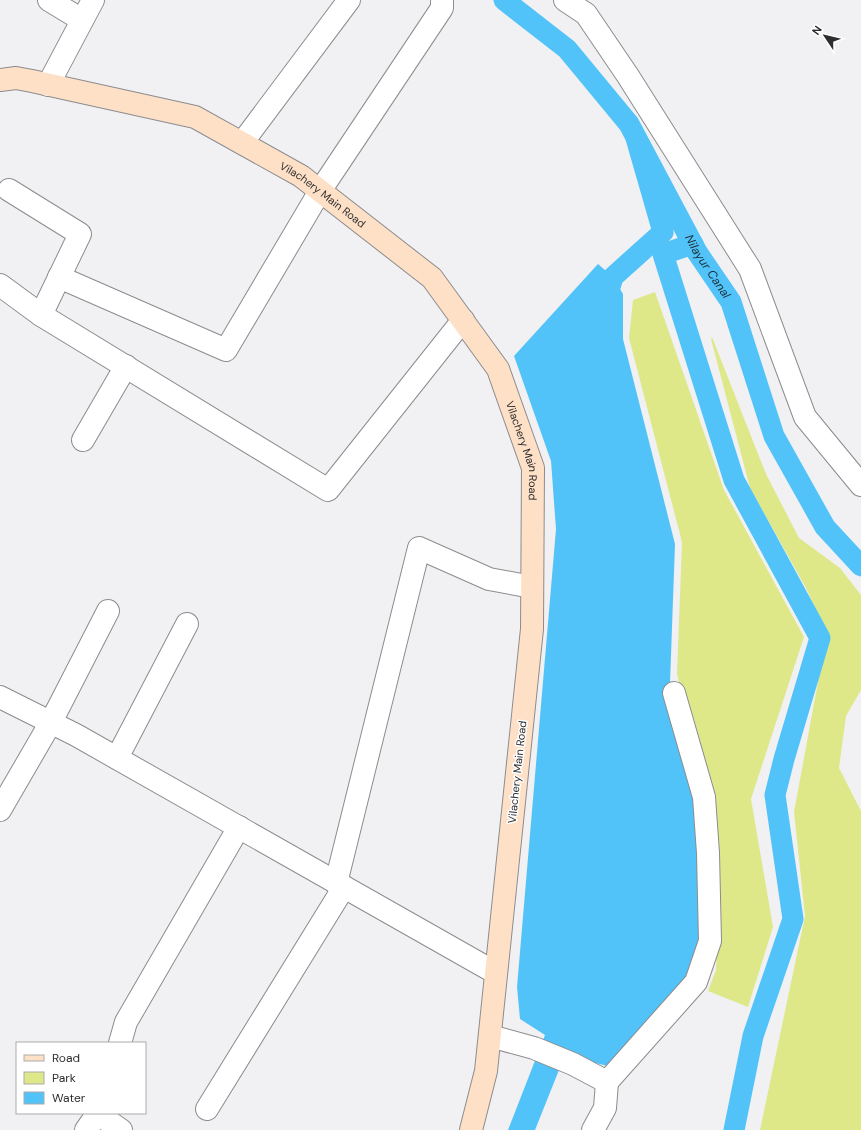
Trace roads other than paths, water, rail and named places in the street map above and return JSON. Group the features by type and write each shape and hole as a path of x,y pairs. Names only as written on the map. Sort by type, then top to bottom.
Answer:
{"main road":[{"name":"Vilachery Main Road","path":"0,80 16,78 195,117 301,176 432,278 498,369 533,468 532,629 486,1071 471,1130"}],"street":[{"path":"49,0 82,20"},
{"path":"48,85 93,0"},
{"path":"242,143 348,0"},
{"path":"59,276 226,350 320,191 442,8 442,0"},
{"path":"565,0 586,14 628,76 750,269 805,417 861,485"},
{"path":"3,192 80,234 41,315"},
{"path":"0,285 41,315 328,490 462,320"},
{"path":"83,440 126,366"},
{"path":"207,1109 340,885 418,548 489,579 532,587"},
{"path":"0,810 52,722 108,611"},
{"path":"118,758 187,624"},
{"path":"593,1130 605,1108 607,1082 696,982 710,941 708,852 704,797 674,693"},
{"path":"0,697 52,722 118,758 496,973"},
{"path":"120,1042 126,1022 239,827"},
{"path":"490,1036 534,1048 573,1064 607,1082"},
{"path":"94,1119 121,1130"}],"water":[{"path":"598,264 613,277 623,294 623,339 675,544 670,683 702,807 708,919 693,978 615,1068 565,1055 535,1130 508,1130 545,1035 520,1019 517,987 556,529 551,461 514,356"}],"waterway":[{"name":"Nilayur Canal","path":"504,0 567,49 629,124 697,252 731,302 774,436 825,527 861,566"},
{"path":"605,304 613,277 663,232 636,138"},
{"path":"693,244 663,254 734,480 820,638 784,759 775,795 793,919 753,1036 734,1130"}]}
